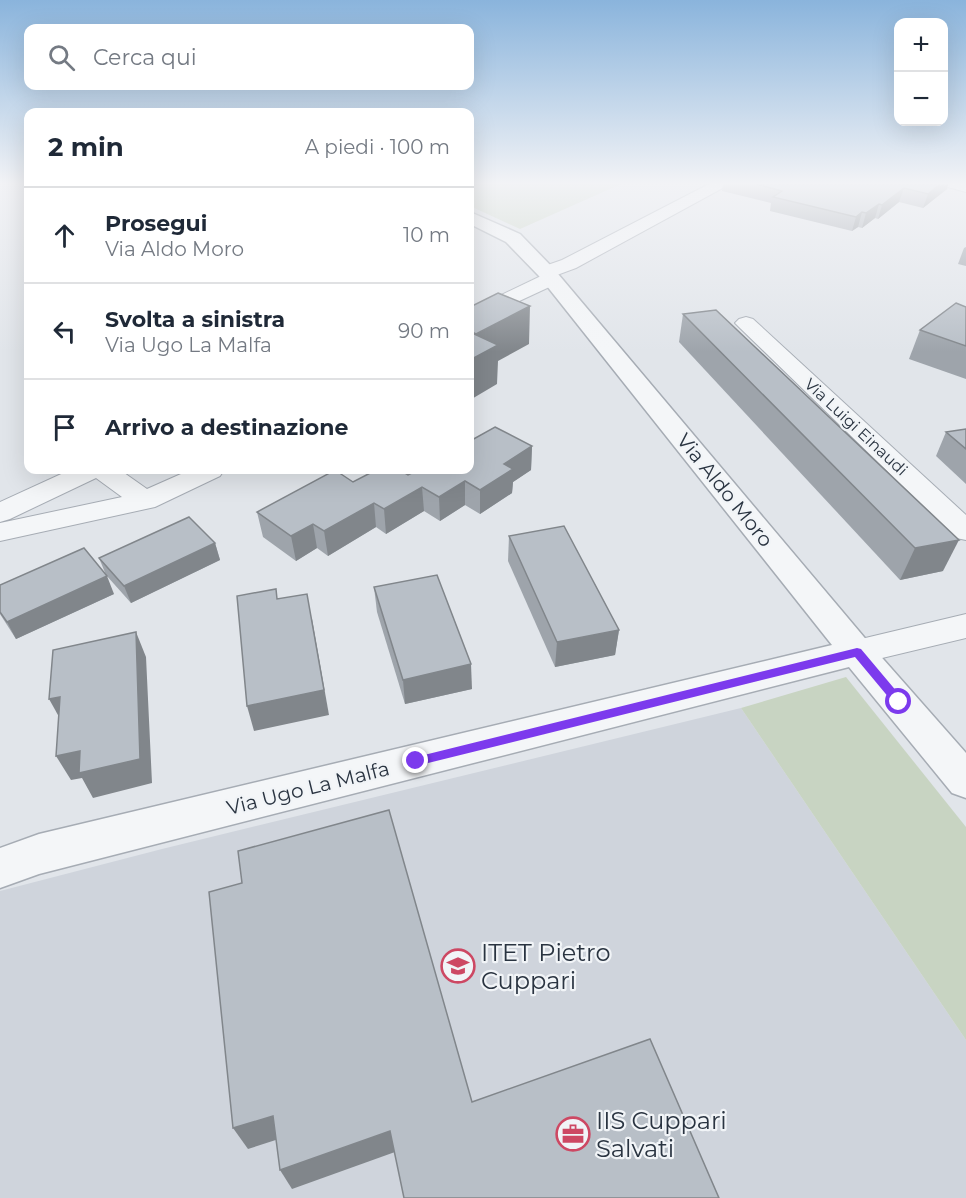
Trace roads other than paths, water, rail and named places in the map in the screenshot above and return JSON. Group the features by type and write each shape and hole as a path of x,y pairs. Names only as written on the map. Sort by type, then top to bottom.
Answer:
{"street":[{"name":"Via Aldo Moro","path":"515,240 549,275 857,652 966,781"},
{"path":"474,316 615,240"},
{"name":"Via Luigi Einaudi","path":"746,323 966,531"},
{"path":"0,513 83,474"},
{"path":"108,474 145,501"},
{"path":"0,532 145,501 202,474"},
{"name":"Via Ugo La Malfa","path":"0,868 61,849 966,626"}],"place":[{"name":"ITET Pietro Cuppari","path":"458,966"},
{"name":"IIS Cuppari Salvati","path":"573,1134"}]}
